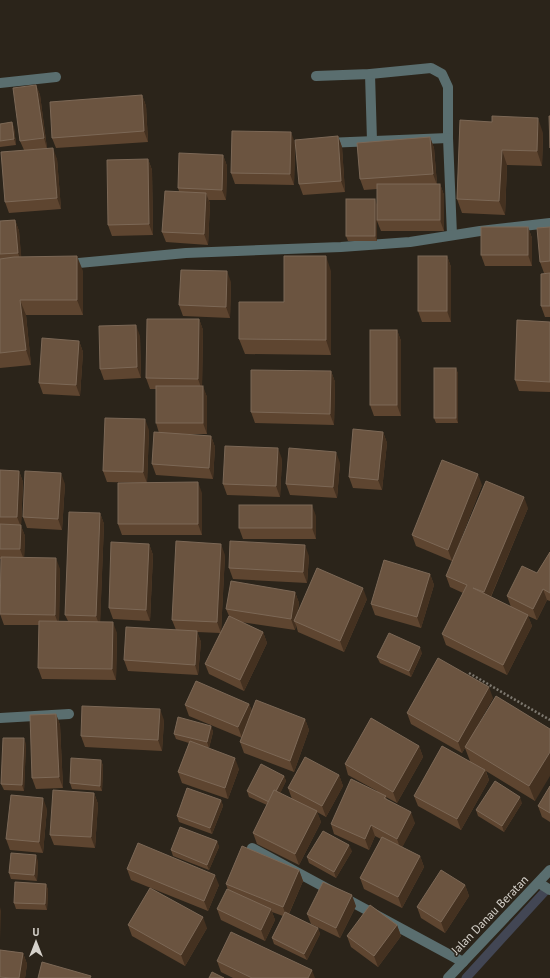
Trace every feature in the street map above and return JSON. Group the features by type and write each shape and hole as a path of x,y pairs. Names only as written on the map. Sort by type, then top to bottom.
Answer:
{"street":[{"path":"316,76 370,74 431,68 442,74 448,87 448,138 452,235"},
{"path":"370,74 372,141"},
{"path":"0,83 56,77"},
{"path":"314,143 448,138"},
{"path":"60,265 186,253 341,247 410,242 480,230 550,223"},
{"path":"0,718 69,714"},
{"path":"252,848 463,962"},
{"name":"Jalan Danau Beratan","path":"448,978 550,870"},
{"path":"539,883 550,890"}],"path":[{"path":"470,673 550,720"}],"building":[{"path":"36,85 44,138 20,141 13,88"},
{"path":"142,95 144,131 52,138 50,102"},
{"path":"492,116 538,118 537,151 502,150 499,201 457,199 460,120 492,122"},
{"path":"549,116 550,116 550,148"},
{"path":"12,122 14,139 0,141 0,124"},
{"path":"232,131 291,132 290,174 231,173"},
{"path":"338,136 341,181 299,184 295,140"},
{"path":"430,137 433,174 360,179 357,143"},
{"path":"53,148 57,198 5,202 1,152"},
{"path":"179,153 223,155 222,190 178,188"},
{"path":"148,159 149,224 108,225 107,160"},
{"path":"377,184 440,184 440,220 377,220"},
{"path":"165,191 206,193 204,234 162,232"},
{"path":"346,199 375,199 375,236 346,236"},
{"path":"15,220 18,253 0,254 0,221"},
{"path":"481,227 528,227 528,255 481,255"},
{"path":"550,227 550,261 540,262 537,228"},
{"path":"77,256 77,300 20,300 26,350 0,353 0,259 14,257"},
{"path":"284,256 326,256 326,340 239,339 239,302 284,302"},
{"path":"418,256 447,256 447,311 418,311"},
{"path":"181,270 227,271 226,307 179,305"},
{"path":"550,273 550,306 541,306 541,274"},
{"path":"147,319 199,319 198,379 146,378"},
{"path":"517,320 550,322 550,382 515,380"},
{"path":"136,325 137,367 100,369 99,326"},
{"path":"370,330 397,330 397,405 370,405"},
{"path":"42,338 79,341 76,385 39,383"},
{"path":"434,368 456,368 456,418 434,418"},
{"path":"251,370 331,371 330,414 251,412"},
{"path":"156,386 203,386 203,423 156,423"},
{"path":"105,418 145,419 143,472 103,471"},
{"path":"353,429 383,432 378,480 349,477"},
{"path":"154,432 211,436 209,468 152,464"},
{"path":"225,446 278,448 276,486 223,484"},
{"path":"289,448 336,452 333,487 286,484"},
{"path":"442,460 478,474 448,550 412,535"},
{"path":"0,470 19,471 17,517 0,517"},
{"path":"25,471 61,473 58,519 23,517"},
{"path":"486,481 524,497 484,592 473,588 528,615 503,665 442,634 467,585 446,576"},
{"path":"198,482 198,524 118,524 118,483"},
{"path":"239,505 312,505 312,528 239,528"},
{"path":"69,512 100,513 96,616 65,615"},
{"path":"0,524 21,525 20,549 0,549"},
{"path":"176,541 221,544 217,622 172,620"},
{"path":"230,541 305,545 303,572 229,568"},
{"path":"111,542 149,544 146,610 109,608"},
{"path":"550,552 550,593 543,589 533,609 507,596 522,566 537,573"},
{"path":"1,557 56,558 55,615 0,614"},
{"path":"384,560 430,574 417,617 371,604"},
{"path":"317,568 363,588 340,641 294,621"},
{"path":"231,581 295,592 291,619 226,609"},
{"path":"229,616 263,632 240,680 205,664"},
{"path":"39,621 113,622 112,669 38,668"},
{"path":"126,627 197,631 195,665 124,660"},
{"path":"389,633 420,647 409,671 377,657"},
{"path":"438,658 489,687 458,742 407,713"},
{"path":"196,681 249,704 238,727 185,705"},
{"path":"496,696 550,729 550,752 529,786 465,747"},
{"path":"256,700 305,719 290,761 240,742"},
{"path":"82,706 160,709 158,740 81,736"},
{"path":"56,714 59,777 32,778 30,715"},
{"path":"178,717 211,726 207,742 174,734"},
{"path":"371,718 419,746 393,792 345,764"},
{"path":"3,738 24,738 22,785 1,784"},
{"path":"190,741 235,758 225,788 178,772"},
{"path":"442,746 485,770 457,819 414,796"},
{"path":"305,757 339,775 322,806 288,788"},
{"path":"71,758 101,760 100,786 70,783"},
{"path":"261,764 284,776 276,791 274,790 269,802 247,791"},
{"path":"351,779 386,796 384,798 411,812 397,839 371,825 365,839 331,824"},
{"path":"495,781 520,797 502,826 476,810"},
{"path":"550,786 550,813 538,806"},
{"path":"187,788 221,800 210,828 177,816"},
{"path":"53,790 94,793 91,837 50,835"},
{"path":"274,790 317,811 295,854 253,833"},
{"path":"11,795 43,798 39,842 6,839"},
{"path":"180,827 217,841 207,865 171,850"},
{"path":"323,831 349,845 334,872 307,857"},
{"path":"382,837 420,856 398,897 360,878"},
{"path":"138,843 215,875 204,901 127,869"},
{"path":"242,846 299,870 283,907 226,884"},
{"path":"11,853 36,855 34,875 9,873"},
{"path":"441,870 465,885 441,922 417,907"},
{"path":"15,882 46,884 45,904 14,903"},
{"path":"323,882 352,895 336,928 307,914"},
{"path":"150,888 203,917 181,955 128,925"},
{"path":"227,889 271,909 261,930 217,909"},
{"path":"370,905 397,925 374,956 347,936"},
{"path":"285,912 318,928 304,954 272,938"},
{"path":"231,932 312,970 308,978 252,978 217,961"},
{"path":"0,950 23,953 19,978 0,977"},
{"path":"42,962 91,976 90,978 38,978"},
{"path":"212,972 224,978 209,978"}],"waterway":[{"path":"466,978 547,889"}]}
